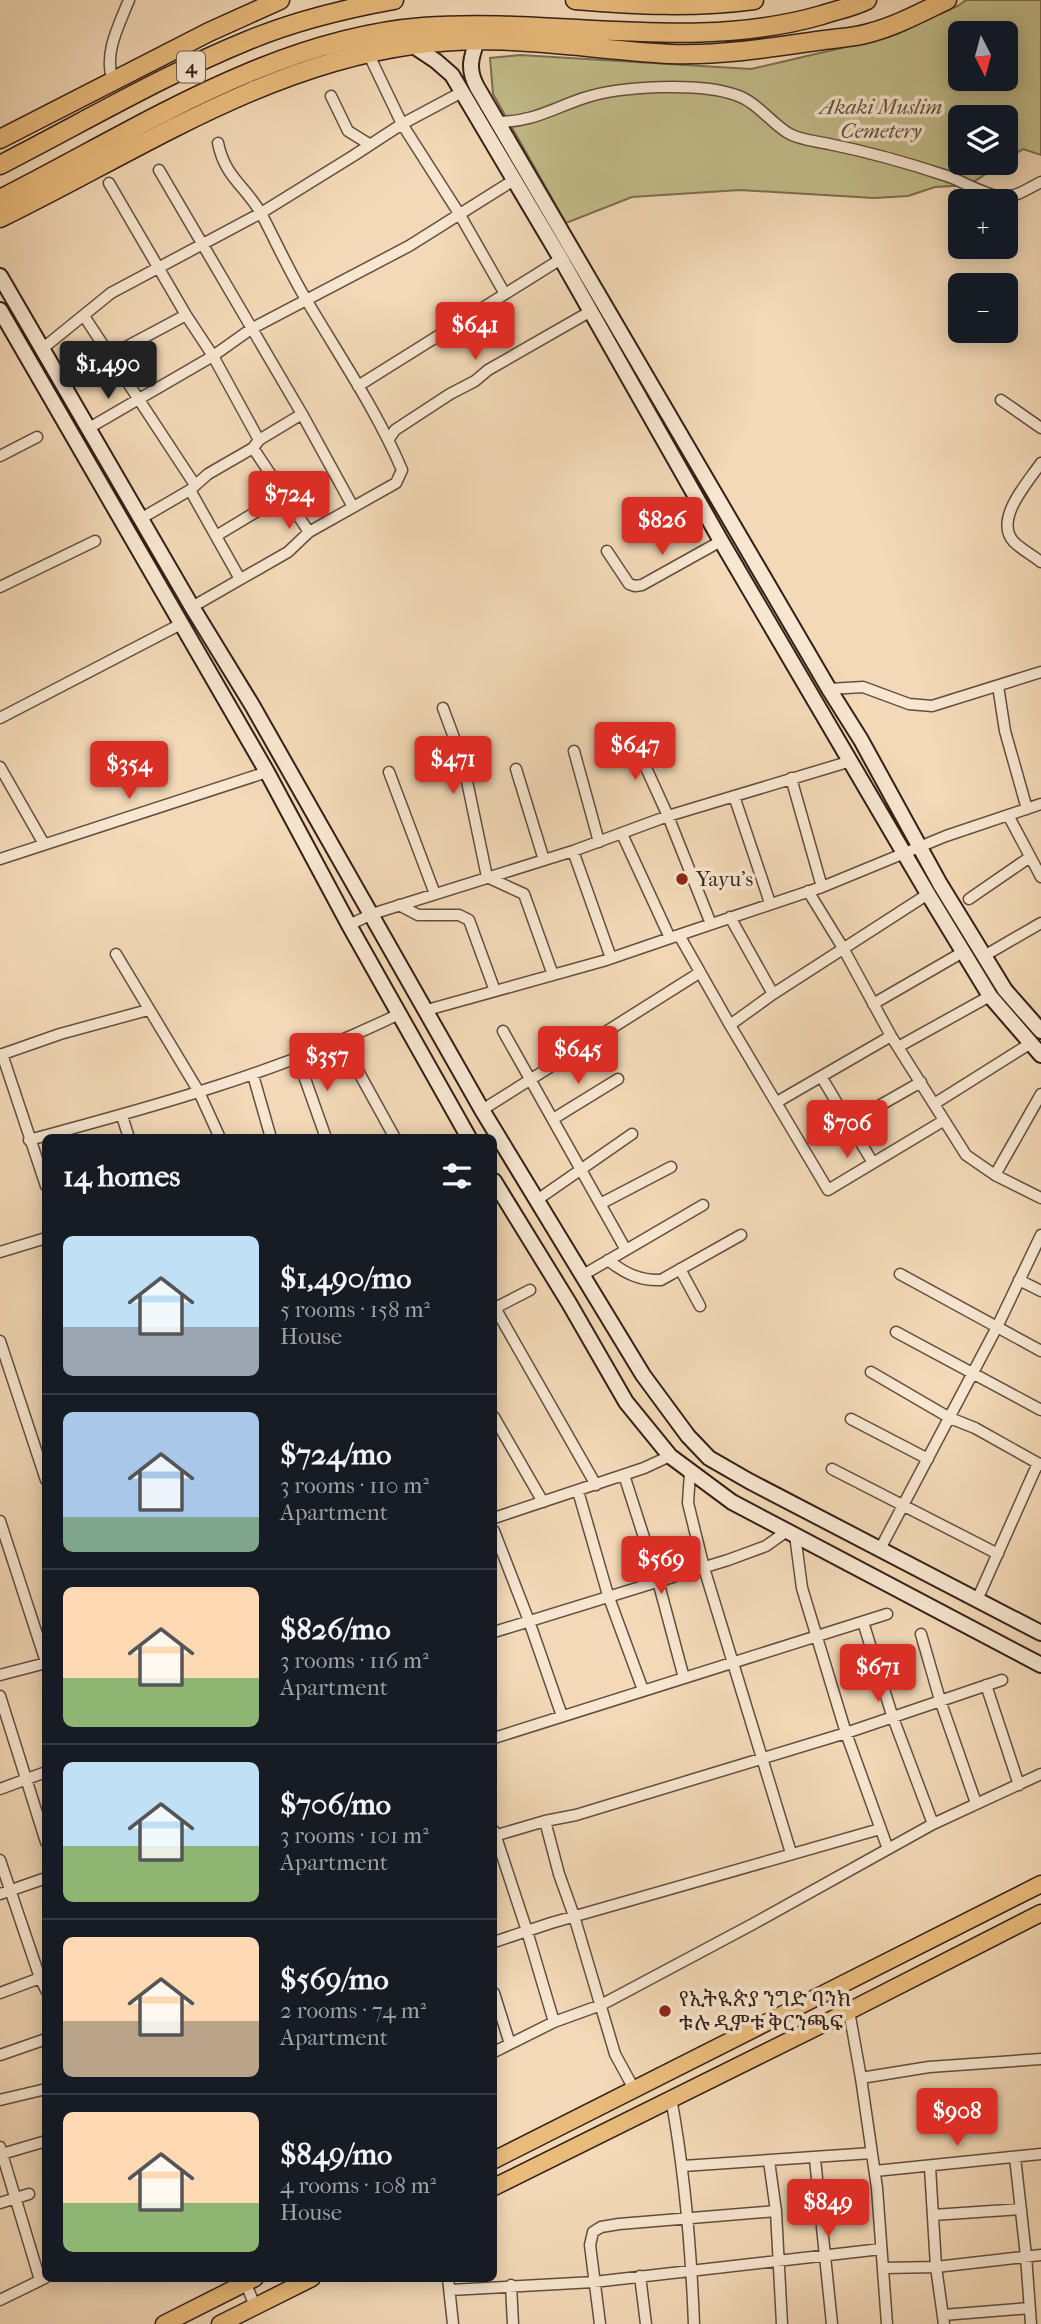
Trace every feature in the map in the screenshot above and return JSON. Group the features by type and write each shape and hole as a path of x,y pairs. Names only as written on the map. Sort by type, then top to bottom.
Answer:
{"highway":[{"path":"0,139 209,32 280,0"},
{"name":"4","path":"0,165 182,71 249,40 299,22 354,7 394,0"},
{"path":"575,0 645,6 720,5 754,0"},
{"name":"4","path":"0,199 202,94 332,43 422,27 544,26 616,32 694,34 754,30 805,20 867,0"},
{"path":"0,218 229,100 327,62 412,45 478,38 672,54 727,52 869,33 947,0"}],"main road":[{"path":"478,38 470,74 497,122 861,740 920,848 984,956 1005,990 1041,1031"},
{"path":"412,45 452,75 928,894 990,996 1041,1055"},
{"path":"0,276 252,705 497,1134"},
{"path":"1,314 267,772 466,1134"},
{"path":"497,1135 643,1375 688,1436 709,1458 748,1482 1041,1633"},
{"path":"497,1190 569,1303 626,1402 670,1457 732,1502 1041,1665"},
{"path":"497,2158 1041,1884"},
{"path":"497,2185 1041,1913"},
{"path":"164,2324 244,2282"},
{"path":"223,2323 304,2282"}],"street":[{"path":"113,81 109,69 113,39 129,0"},
{"path":"368,53 402,124 460,215 505,294"},
{"path":"497,122 531,119 589,96 635,88 720,92 737,95 749,102 789,134 865,151 950,177 997,196 1012,196 1041,182"},
{"path":"42,349 111,293 261,213 402,124 462,92"},
{"path":"331,96 348,131 369,144"},
{"path":"192,607 288,552 309,533 396,483 402,470 389,439 307,302 261,213 221,160 218,143"},
{"path":"159,170 302,414 353,507"},
{"path":"89,428 213,356 251,329 307,302 460,215 514,180"},
{"path":"108,183 213,356 256,444 309,533"},
{"path":"358,386 561,259"},
{"path":"389,439 395,430 450,394 591,311"},
{"path":"111,355 186,314"},
{"path":"84,316 141,400 192,487 240,579"},
{"path":"1001,400 1041,428"},
{"path":"142,517 302,414"},
{"path":"0,456 37,437"},
{"path":"1041,463 1009,512 1007,524 1012,541 1041,562"},
{"path":"216,536 284,495"},
{"path":"0,587 95,541"},
{"path":"607,551 629,584 635,586 642,585 721,541"},
{"path":"0,718 181,624"},
{"path":"829,689 863,687 909,704 933,706 1041,672"},
{"path":"998,686 1005,731 1027,809"},
{"path":"443,709 463,762 488,877"},
{"path":"631,736 668,816 711,924"},
{"path":"573,751 599,842"},
{"path":"349,925 399,905 573,852 668,816 851,761"},
{"path":"0,766 44,844"},
{"path":"516,769 544,860"},
{"path":"0,859 267,772"},
{"path":"389,772 435,894"},
{"path":"791,779 822,887"},
{"path":"734,796 770,903"},
{"path":"427,1010 675,937 822,887 946,836 1041,804"},
{"path":"1008,815 1041,877"},
{"path":"622,834 675,937 699,972 828,1190 943,1121"},
{"path":"573,852 611,958"},
{"path":"969,899 1030,857"},
{"path":"488,877 524,894 553,975"},
{"path":"808,891 891,1036 966,1155 995,1175 1041,1198"},
{"path":"730,1026 773,994 928,894"},
{"path":"399,905 418,915 459,915 469,920 495,991"},
{"path":"730,917 773,994"},
{"path":"984,956 1041,923"},
{"path":"873,1003 963,952"},
{"path":"116,954 199,1092 218,1134"},
{"path":"482,1110 699,972"},
{"path":"898,1047 990,996"},
{"path":"42,1175 1,1055 60,1034 148,1010"},
{"path":"75,1133 299,1059 342,1042 399,1014"},
{"path":"503,1031 626,1250"},
{"path":"777,1102 891,1036"},
{"path":"342,1042 393,1134"},
{"path":"934,1104 1031,1044"},
{"path":"299,1059 325,1134"},
{"path":"253,1075 270,1134"},
{"path":"822,1078 873,1163"},
{"path":"553,1119 618,1079"},
{"path":"849,1122 921,1082"},
{"path":"995,1175 1041,1094"},
{"path":"122,1116 128,1134"},
{"path":"537,1200 632,1134"},
{"path":"29,1140 42,1138"},
{"path":"600,1203 671,1167"},
{"path":"583,1275 703,1205"},
{"path":"608,1260 624,1272 647,1280 661,1280 741,1234"},
{"path":"880,1549 997,1327 1041,1235"},
{"path":"0,1252 42,1239"},
{"path":"680,1269 700,1306"},
{"path":"900,1274 1041,1351"},
{"path":"1019,1280 1041,1291"},
{"path":"497,1306 530,1290"},
{"path":"497,1312 596,1485"},
{"path":"896,1332 1041,1410"},
{"path":"0,1341 42,1468"},
{"path":"871,1372 950,1418 975,1428 1040,1464 977,1600"},
{"path":"851,1419 928,1459"},
{"path":"497,1422 543,1502"},
{"path":"497,1517 596,1485 670,1457"},
{"path":"832,1469 998,1554"},
{"path":"690,1472 688,1503 704,1567 791,1853"},
{"path":"624,1475 658,1581 684,1678"},
{"path":"578,1491 608,1595 643,1690"},
{"path":"0,1521 42,1651"},
{"path":"497,1631 704,1567 766,1546 791,1533 802,1588 846,1733 888,1849"},
{"path":"497,1539 562,1716"},
{"path":"497,1737 887,1614"},
{"path":"863,1622 892,1715 933,1824"},
{"path":"921,1634 940,1700 976,1803"},
{"path":"0,1675 42,1664"},
{"path":"497,1833 576,1815 846,1733 892,1715 1002,1680"},
{"path":"986,1685 1019,1785"},
{"path":"0,1696 42,1829"},
{"path":"0,1789 42,1774"},
{"path":"497,2050 554,2022 601,2005 933,1824 1041,1774"},
{"path":"545,1821 618,2063 634,2089"},
{"path":"497,1941 575,1916 880,1829"},
{"path":"497,1843 554,2022"},
{"path":"0,1860 42,1975"},
{"path":"0,1894 42,1879"},
{"path":"0,1993 42,1978"},
{"path":"497,2007 510,2044"},
{"path":"849,2011 875,2171 887,2324"},
{"path":"0,2054 42,2040"},
{"path":"861,2078 929,2067 1041,2059"},
{"path":"0,2100 42,2090"},
{"path":"671,2098 683,2166 694,2324"},
{"path":"42,2142 1,2151 42,2276"},
{"path":"683,2166 872,2153"},
{"path":"875,2171 1041,2154"},
{"path":"1015,2157 1031,2324"},
{"path":"815,2159 832,2324"},
{"path":"769,2161 776,2211 782,2324"},
{"path":"930,2167 936,2267 943,2319 1030,2308"},
{"path":"0,2203 29,2194"},
{"path":"933,2215 1021,2209"},
{"path":"600,2324 590,2245 593,2232 601,2227 619,2224 776,2211"},
{"path":"450,2290 594,2281 881,2249"},
{"path":"883,2268 936,2267 1041,2255"},
{"path":"640,2276 646,2324"},
{"path":"0,2300 42,2279"},
{"path":"249,2282 255,2306"},
{"path":"449,2282 453,2324"},
{"path":"511,2285 513,2324"}],"green space":[{"name":"Akaki Muslim Cemetery","path":"966,0 1041,0 1041,155 1023,149 1018,152 1018,105 948,105 948,175 984,175 969,185 935,187 908,196 874,198 740,190 632,197 566,223 493,94 490,58 520,55 751,69 880,39 958,6"}],"place":[{"name":"Yayu's","path":"682,879"},
{"name":"የኢትዪጵያ ንግድ ባንክ ቱሉ ዲምቱ ቅርንጫፍ","path":"665,2011"}]}
